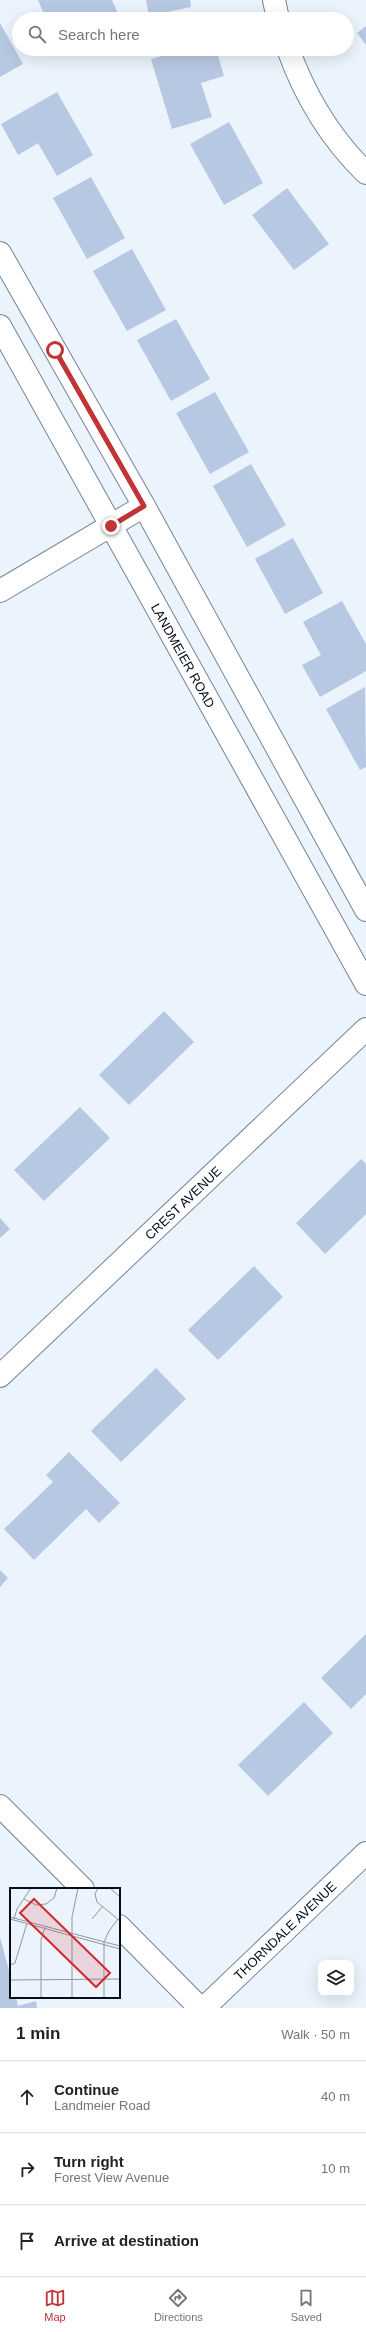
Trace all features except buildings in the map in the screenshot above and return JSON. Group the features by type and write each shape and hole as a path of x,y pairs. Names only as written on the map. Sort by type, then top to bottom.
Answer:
{"street":[{"path":"274,0 277,12"},
{"path":"291,56 299,79 319,115 351,159 366,173"},
{"path":"0,253 144,506 366,910"},
{"name":"LANDMEIER ROAD","path":"0,326 366,984"},
{"path":"0,591 144,506"},
{"name":"CREST AVENUE","path":"0,1376 366,1029"},
{"path":"0,1806 81,1888"},
{"name":"THORNDALE AVENUE","path":"204,2008 366,1853"},
{"path":"120,1927 200,2008"}],"route":[{"path":"55,350 144,506 111,526"}]}
